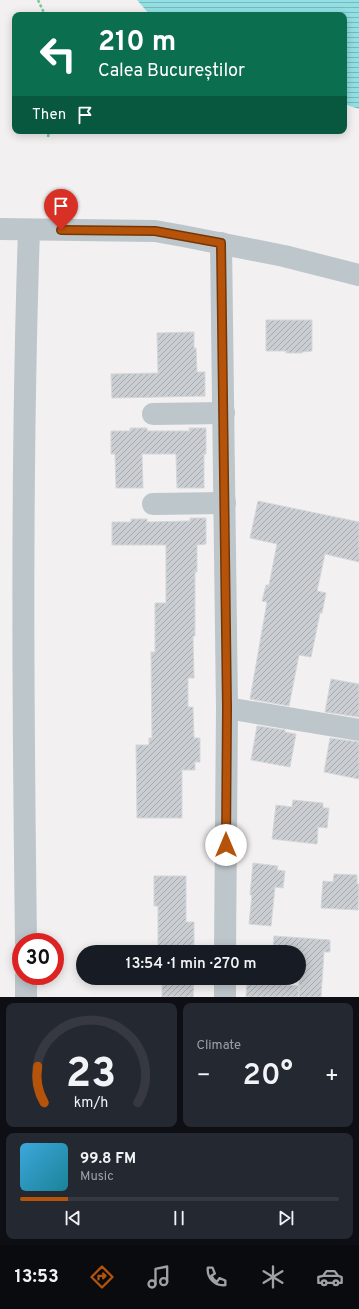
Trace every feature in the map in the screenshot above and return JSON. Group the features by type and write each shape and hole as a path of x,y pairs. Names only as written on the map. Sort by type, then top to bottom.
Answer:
{"street":[{"path":"0,229 155,231 284,256 359,275"},
{"path":"26,933 23,505 24,376 29,230"},
{"path":"221,243 227,708 225,945"},
{"path":"153,414 224,413"},
{"path":"153,504 225,503"},
{"path":"227,708 359,730"},
{"path":"26,985 26,997"},
{"path":"225,985 225,997"}],"path":[{"path":"38,0 44,12"}],"water":[{"path":"137,0 359,0 359,109 347,105 347,12 147,12"}],"building":[{"path":"266,320 312,320 312,351 302,353 286,353 286,351 266,351"},
{"path":"194,332 197,372 205,372 205,396 112,398 111,374 158,373 157,333"},
{"path":"130,428 147,428 147,431 190,431 189,428 206,428 204,488 177,488 176,454 142,454 143,488 116,488 115,454 111,454 111,431 130,431"},
{"path":"258,501 359,522 359,562 325,554 317,591 326,593 322,613 320,613 311,657 299,655 289,706 250,699 267,602 262,601 266,585 269,585 277,544 250,538"},
{"path":"190,518 206,518 206,544 197,545 197,572 195,572 195,636 193,636 194,678 188,678 188,707 193,707 194,738 200,738 200,762 195,762 195,770 182,770 182,818 137,818 136,745 149,745 149,738 152,738 151,652 155,652 155,603 166,603 166,545 112,545 112,522 131,522 131,519 147,519 147,522 190,521"},
{"path":"331,679 359,684 359,717 325,712"},
{"path":"257,726 285,730 285,732 296,734 290,767 251,760"},
{"path":"330,738 359,742 359,779 324,772"},
{"path":"293,800 323,803 323,808 329,808 327,828 318,827 317,844 272,839 276,805 292,807"},
{"path":"253,863 278,866 277,870 285,871 283,888 275,887 271,926 249,924"},
{"path":"334,874 357,875 357,884 359,884 358,910 321,908 323,881 333,882"},
{"path":"154,876 186,876 186,922 194,922 194,945 158,945 158,906 154,906"},
{"path":"274,936 330,940 330,952 324,952 321,997 299,997 299,985 306,985 306,945 273,945"},
{"path":"162,985 194,985 193,997 162,997"},
{"path":"247,985 299,986 298,997 246,997"}],"route":[{"path":"61,230 155,231 221,243 227,708 226,845"}]}
